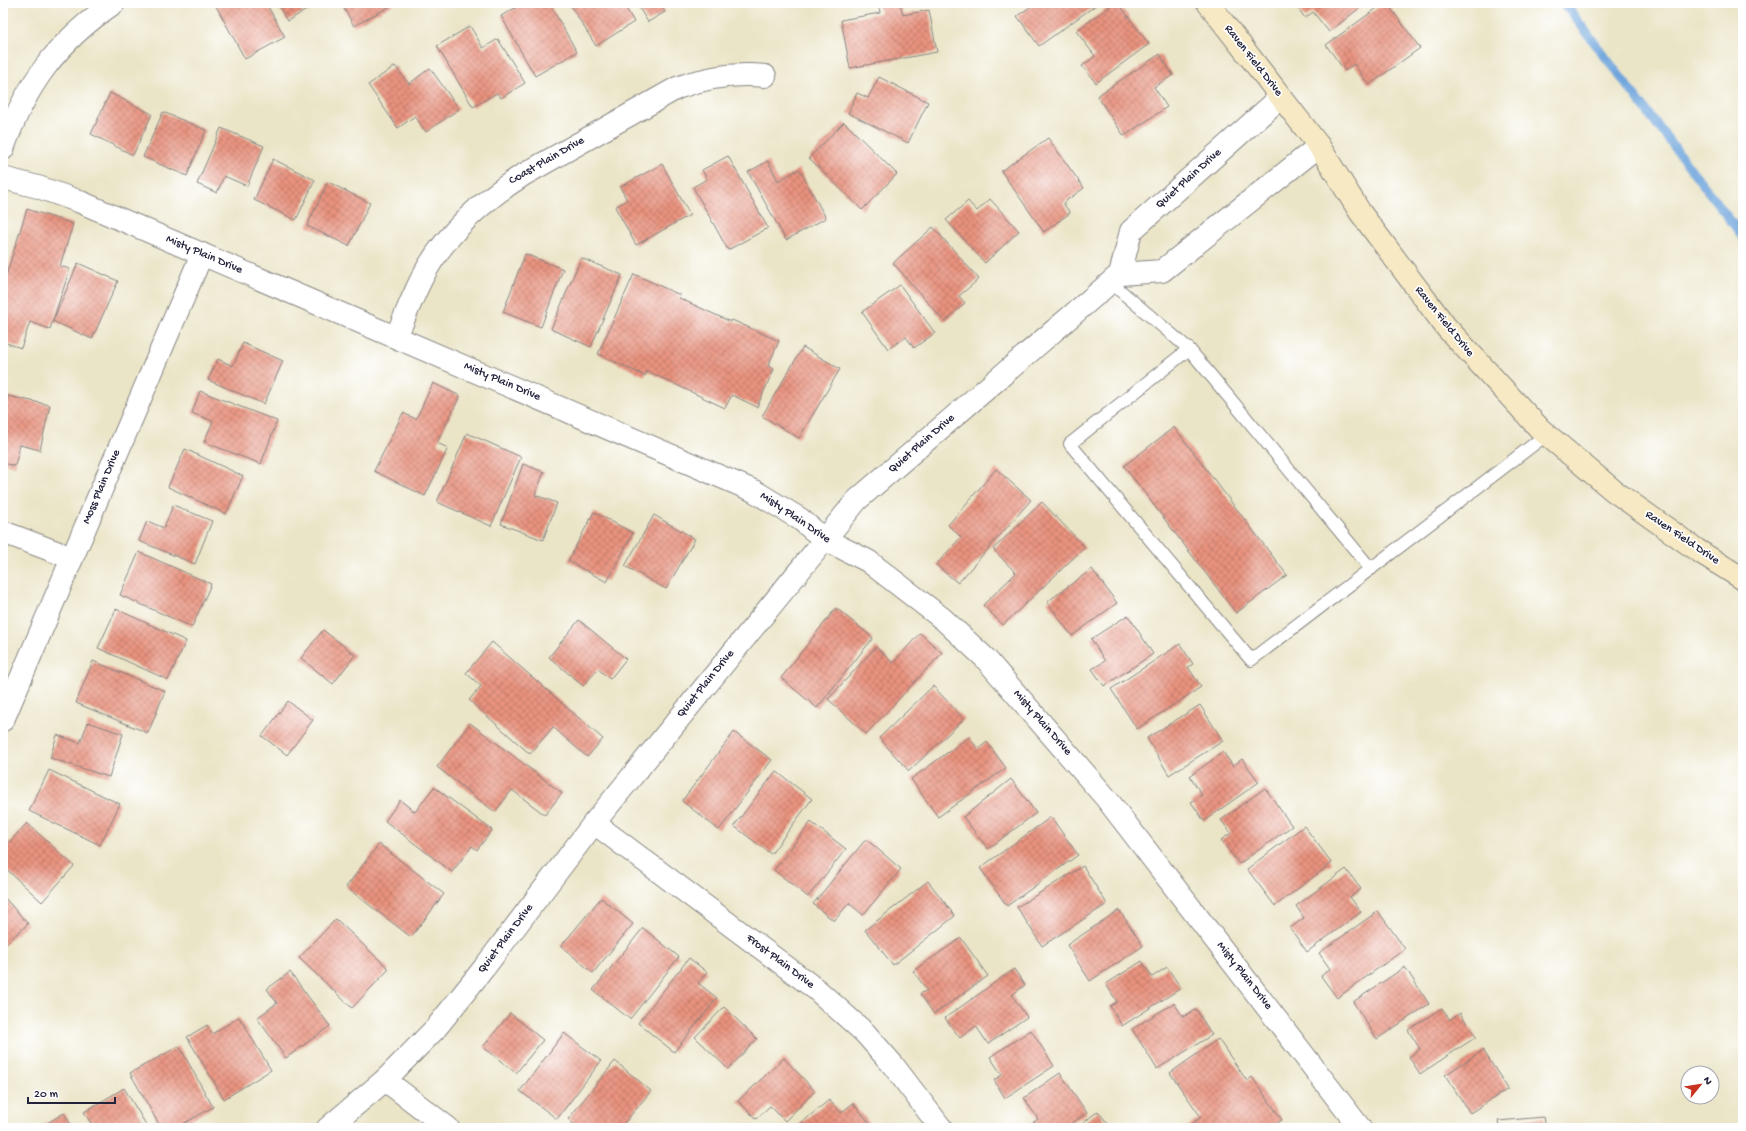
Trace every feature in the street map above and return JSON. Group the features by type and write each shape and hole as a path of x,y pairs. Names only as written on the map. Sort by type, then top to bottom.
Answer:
{"street":[{"path":"3,149 12,123 24,98 38,75 75,33 114,3"},
{"name":"Raven Field Drive","path":"1208,3 1319,146 1360,212 1446,327 1546,435 1614,491 1697,550 1743,579"},
{"name":"Coast Plain Drive","path":"396,337 423,276 438,252 455,230 476,209 499,190 522,175 677,88 693,82 727,75 765,76"},
{"name":"Quiet Plain Drive","path":"328,1128 385,1080 436,1028 484,968 594,822 857,500 1115,278 1130,231 1281,97"},
{"path":"1115,278 1162,271 1319,146"},
{"name":"Misty Plain Drive","path":"3,178 38,187 78,201 754,491 800,519 824,539 868,561 943,619 985,658 1106,798 1360,1128"},
{"name":"Moss Plain Drive","path":"3,720 202,254"},
{"path":"3,532 72,558"},
{"name":"Frost Plain Drive","path":"594,822 817,990 866,1033 893,1065 941,1128"},
{"path":"385,1080 448,1128"}],"lane":[{"path":"1115,278 1189,349 1371,569"},
{"path":"1189,349 1070,444 1251,660 1546,435"}],"building":[{"path":"222,3 266,3 285,37 245,59 216,6"},
{"path":"277,3 319,3 287,21"},
{"path":"341,3 396,3 354,26"},
{"path":"524,3 549,3 577,52 535,76 501,16"},
{"path":"569,3 623,3 634,22 596,46"},
{"path":"636,3 660,3 665,12 648,22"},
{"path":"878,3 900,3 903,15 929,10 937,52 850,68 841,20 880,13"},
{"path":"1032,3 1099,3 1039,46 1017,16 1033,5"},
{"path":"1114,3 1118,3 1149,44 1096,83 1082,66 1095,56 1076,31"},
{"path":"1294,3 1366,3 1329,32 1313,12 1305,18"},
{"path":"1384,3 1387,3 1420,48 1369,85 1354,64 1345,71 1326,45"},
{"path":"470,26 483,48 498,39 525,83 501,98 497,93 473,107 437,46"},
{"path":"1160,54 1173,75 1154,87 1167,107 1124,136 1097,96"},
{"path":"395,66 409,84 430,68 459,109 426,132 415,116 398,128 368,85"},
{"path":"879,77 928,102 908,143 848,113 857,93 868,98"},
{"path":"110,93 152,114 133,155 91,134"},
{"path":"163,112 206,130 187,176 143,157"},
{"path":"844,122 897,174 862,210 809,158"},
{"path":"221,128 264,146 247,186 224,176 217,193 197,184"},
{"path":"1048,138 1084,188 1063,203 1070,213 1044,232 1001,171"},
{"path":"728,156 768,228 728,250 693,187 707,179 702,170"},
{"path":"273,159 315,180 296,220 254,200"},
{"path":"768,161 778,181 799,169 826,218 786,240 748,172"},
{"path":"662,164 690,215 636,245 615,207 627,200 620,187"},
{"path":"328,182 370,203 349,246 307,226"},
{"path":"990,199 1019,231 985,263 946,220 968,201 977,211"},
{"path":"27,209 73,224 60,266 70,269 50,329 30,322 21,348 3,342 3,285"},
{"path":"933,227 979,279 959,296 965,303 945,322 893,263"},
{"path":"525,254 563,269 541,327 503,312"},
{"path":"581,258 622,275 591,347 551,329"},
{"path":"78,263 118,281 92,339 53,321"},
{"path":"634,274 680,295 679,298 731,322 732,320 779,341 768,366 774,369 757,407 732,395 725,408 647,371 645,376 598,354"},
{"path":"900,285 935,333 914,348 906,337 888,349 862,312"},
{"path":"243,343 283,361 264,404 208,380 218,359 233,366"},
{"path":"803,347 840,369 799,438 762,416"},
{"path":"433,383 460,396 437,443 448,448 425,496 374,471 403,413 416,419"},
{"path":"200,391 277,421 261,464 204,442 213,421 192,413"},
{"path":"8,396 50,405 40,450 20,445 15,466 3,463 3,420"},
{"path":"1174,427 1287,575 1236,613 1124,466"},
{"path":"467,433 521,457 491,526 437,502"},
{"path":"185,449 243,476 226,514 168,487"},
{"path":"523,464 544,472 535,495 557,503 543,540 501,524"},
{"path":"996,469 1031,500 958,583 936,565 961,537 948,525"},
{"path":"1042,502 1085,547 1003,625 983,605 1016,573 993,549"},
{"path":"173,505 212,521 195,564 139,541 147,521 164,528"},
{"path":"594,512 633,533 607,582 568,561"},
{"path":"654,515 695,539 666,589 625,566"},
{"path":"139,552 211,584 192,627 120,595"},
{"path":"1092,569 1117,603 1072,636 1047,602"},
{"path":"836,608 873,638 817,708 781,678"},
{"path":"116,609 186,641 168,680 98,648"},
{"path":"1128,615 1153,654 1104,686 1092,669 1105,661 1091,639"},
{"path":"579,620 626,659 610,679 598,669 583,686 549,657"},
{"path":"323,630 355,655 333,684 301,658"},
{"path":"920,633 942,653 866,734 828,699 876,647 893,663"},
{"path":"492,642 603,739 587,757 553,727 530,754 469,700 481,686 466,673"},
{"path":"1180,644 1193,664 1188,667 1201,687 1137,729 1111,689"},
{"path":"93,661 165,691 148,733 76,703"},
{"path":"933,686 964,719 909,771 879,738"},
{"path":"288,701 313,720 287,755 262,736"},
{"path":"1200,705 1223,741 1169,775 1147,738"},
{"path":"88,722 123,734 109,777 50,758 57,735 80,743"},
{"path":"470,723 562,793 545,815 512,790 495,812 437,767"},
{"path":"734,732 772,760 719,830 682,801"},
{"path":"969,737 978,749 987,742 1006,768 938,817 911,779"},
{"path":"1223,752 1233,766 1242,759 1259,782 1204,821 1191,802 1202,795 1190,776"},
{"path":"49,770 120,804 100,845 29,811"},
{"path":"776,771 812,799 771,854 734,826"},
{"path":"1011,779 1036,813 988,849 963,817"},
{"path":"434,787 492,830 477,850 472,846 452,872 385,821 400,800 415,812"},
{"path":"1265,788 1292,826 1239,864 1221,840 1231,833 1221,820"},
{"path":"1051,817 1078,855 1007,906 980,868"},
{"path":"811,822 846,849 808,897 774,870"},
{"path":"27,823 74,866 42,902 3,866 3,849"},
{"path":"1304,826 1332,863 1275,906 1247,869"},
{"path":"866,839 901,869 863,915 849,903 834,921 813,904"},
{"path":"379,844 444,894 411,937 346,887"},
{"path":"1083,866 1107,904 1042,946 1017,907"},
{"path":"1346,869 1361,889 1350,897 1361,912 1307,952 1290,928 1304,918 1296,906"},
{"path":"928,881 955,916 893,965 865,930"},
{"path":"3,896 28,924 3,946"},
{"path":"601,898 633,924 593,973 561,946"},
{"path":"1119,910 1143,946 1090,981 1067,945"},
{"path":"1378,911 1405,949 1337,998 1321,976 1330,969 1319,953"},
{"path":"336,919 389,969 352,1008 299,958"},
{"path":"643,928 679,957 630,1019 593,990"},
{"path":"961,938 988,976 934,1014 920,994 927,990 913,971"},
{"path":"689,958 707,972 698,983 717,998 674,1052 638,1023"},
{"path":"1142,961 1152,977 1167,967 1181,988 1122,1026 1110,1006 1117,1002 1106,984"},
{"path":"1405,967 1429,1004 1377,1039 1353,1002"},
{"path":"1014,969 1025,985 1012,995 1027,1017 988,1044 976,1026 960,1038 945,1018"},
{"path":"290,972 330,1026 286,1058 257,1018 277,1003 267,989"},
{"path":"1174,1003 1183,1017 1196,1009 1212,1035 1157,1069 1132,1029"},
{"path":"724,1007 757,1039 728,1069 695,1037"},
{"path":"1442,1008 1450,1020 1460,1013 1476,1037 1420,1074 1409,1057 1420,1049 1408,1030"},
{"path":"510,1013 543,1040 516,1073 483,1047"},
{"path":"239,1017 271,1070 224,1099 187,1037 207,1025 212,1034"},
{"path":"1031,1030 1054,1066 1005,1098 994,1080 1002,1075 990,1057"},
{"path":"564,1033 601,1061 557,1119 520,1091"},
{"path":"1218,1039 1247,1081 1252,1077 1282,1120 1270,1128 1186,1128 1201,1117 1170,1073"},
{"path":"179,1046 213,1107 176,1128 161,1128 130,1073"},
{"path":"1483,1050 1508,1089 1470,1113 1445,1075"},
{"path":"784,1058 815,1091 785,1121 770,1106 756,1119 738,1101"},
{"path":"615,1061 651,1091 620,1128 578,1128 568,1119"},
{"path":"1060,1073 1087,1113 1064,1128 1025,1128 1038,1119 1024,1098"},
{"path":"124,1088 148,1128 94,1128 84,1112"},
{"path":"829,1100 841,1113 853,1103 871,1125 867,1128 795,1128"},
{"path":"1098,1111 1111,1128 1077,1128"},
{"path":"64,1113 73,1128 39,1128"},
{"path":"1544,1117 1546,1128 1499,1128 1498,1121"}],"waterway":[{"path":"1564,3 1743,237"}]}
